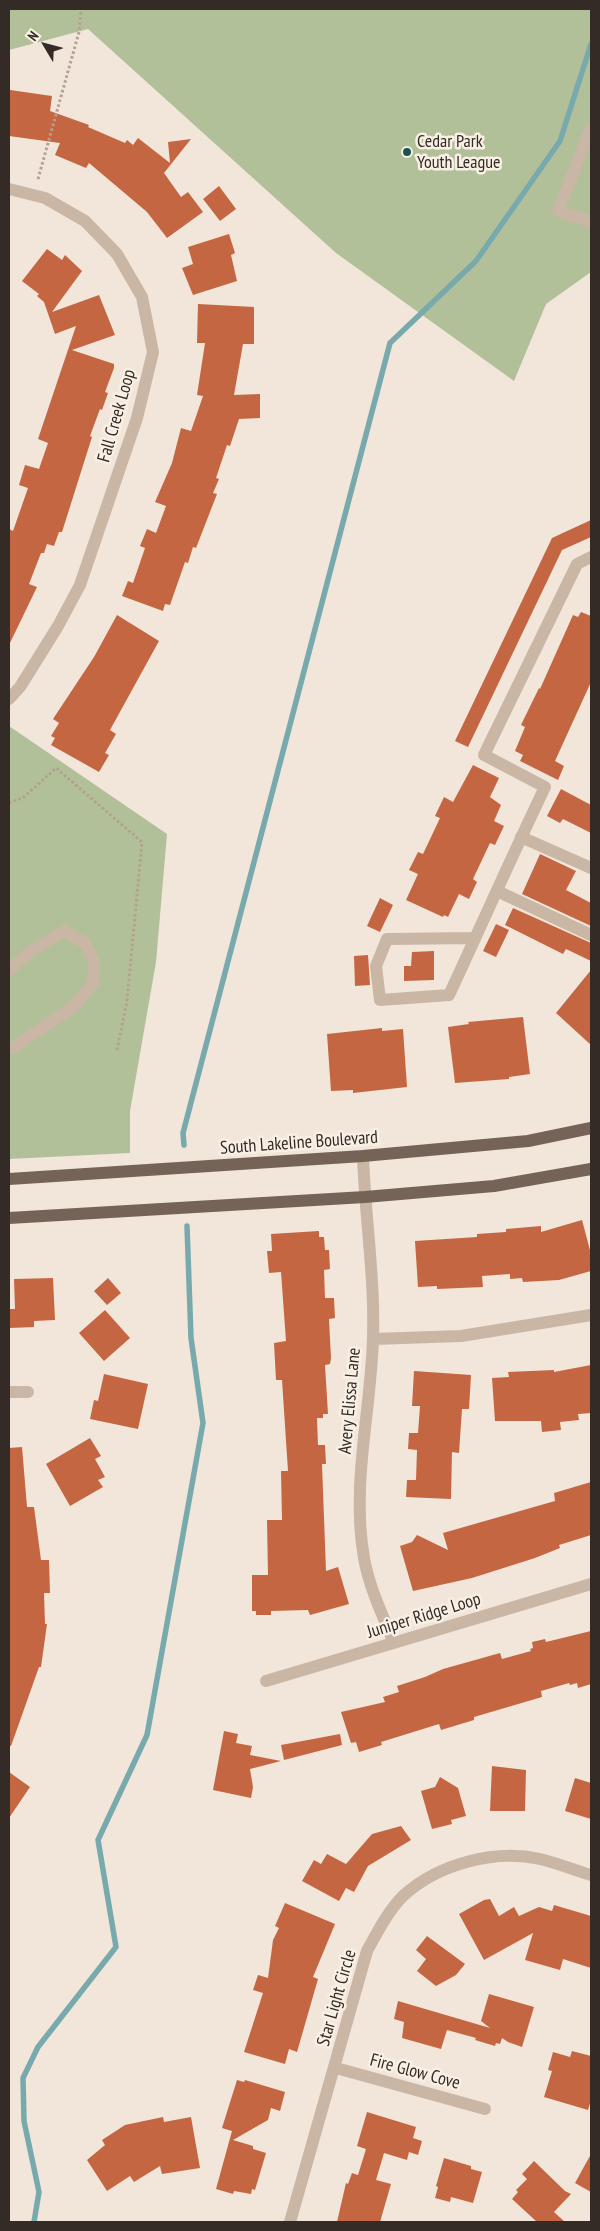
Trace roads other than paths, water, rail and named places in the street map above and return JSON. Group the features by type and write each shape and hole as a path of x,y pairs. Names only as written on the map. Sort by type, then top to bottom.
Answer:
{"main road":[{"name":"South Lakeline Boulevard","path":"9,1179 363,1156 528,1141 591,1128"},
{"path":"9,1218 365,1197 494,1186 591,1169"}],"street":[{"path":"591,128 558,211 591,222"},
{"name":"Fall Creek Loop","path":"9,189 45,198 85,220 117,254 142,297 153,352 138,418 80,585 58,626 20,687 9,699"},
{"path":"475,938 387,939 376,966 380,1000 449,995 545,787 484,755 577,564 591,557"},
{"path":"521,837 591,868"},
{"path":"497,891 591,935"},
{"path":"9,970 28,953 64,931 85,943 94,961 93,983 75,1005 20,1044 9,1048"},
{"name":"Avery Elissa Lane","path":"363,1156 373,1339 360,1508 364,1558 373,1590 394,1643"},
{"path":"373,1339 461,1336 591,1315"},
{"path":"9,1392 28,1392"},
{"name":"Juniper Ridge Loop","path":"266,1681 591,1584"},
{"name":"Star Light Circle","path":"290,2222 336,2068 367,1951 384,1922 403,1896 438,1872 491,1856 538,1859 591,1875"},
{"name":"Fire Glow Cove","path":"336,2068 485,2109"}],"waterway":[{"path":"184,1145 183,1133 390,343 476,261 560,141 591,44"},
{"path":"34,2222 39,2192 24,2121 23,2078 38,2047 116,1947 98,1840 147,1735 203,1423 191,1338 187,1226"}],"place":[{"name":"Cedar Park Youth League","path":"407,152"}]}
